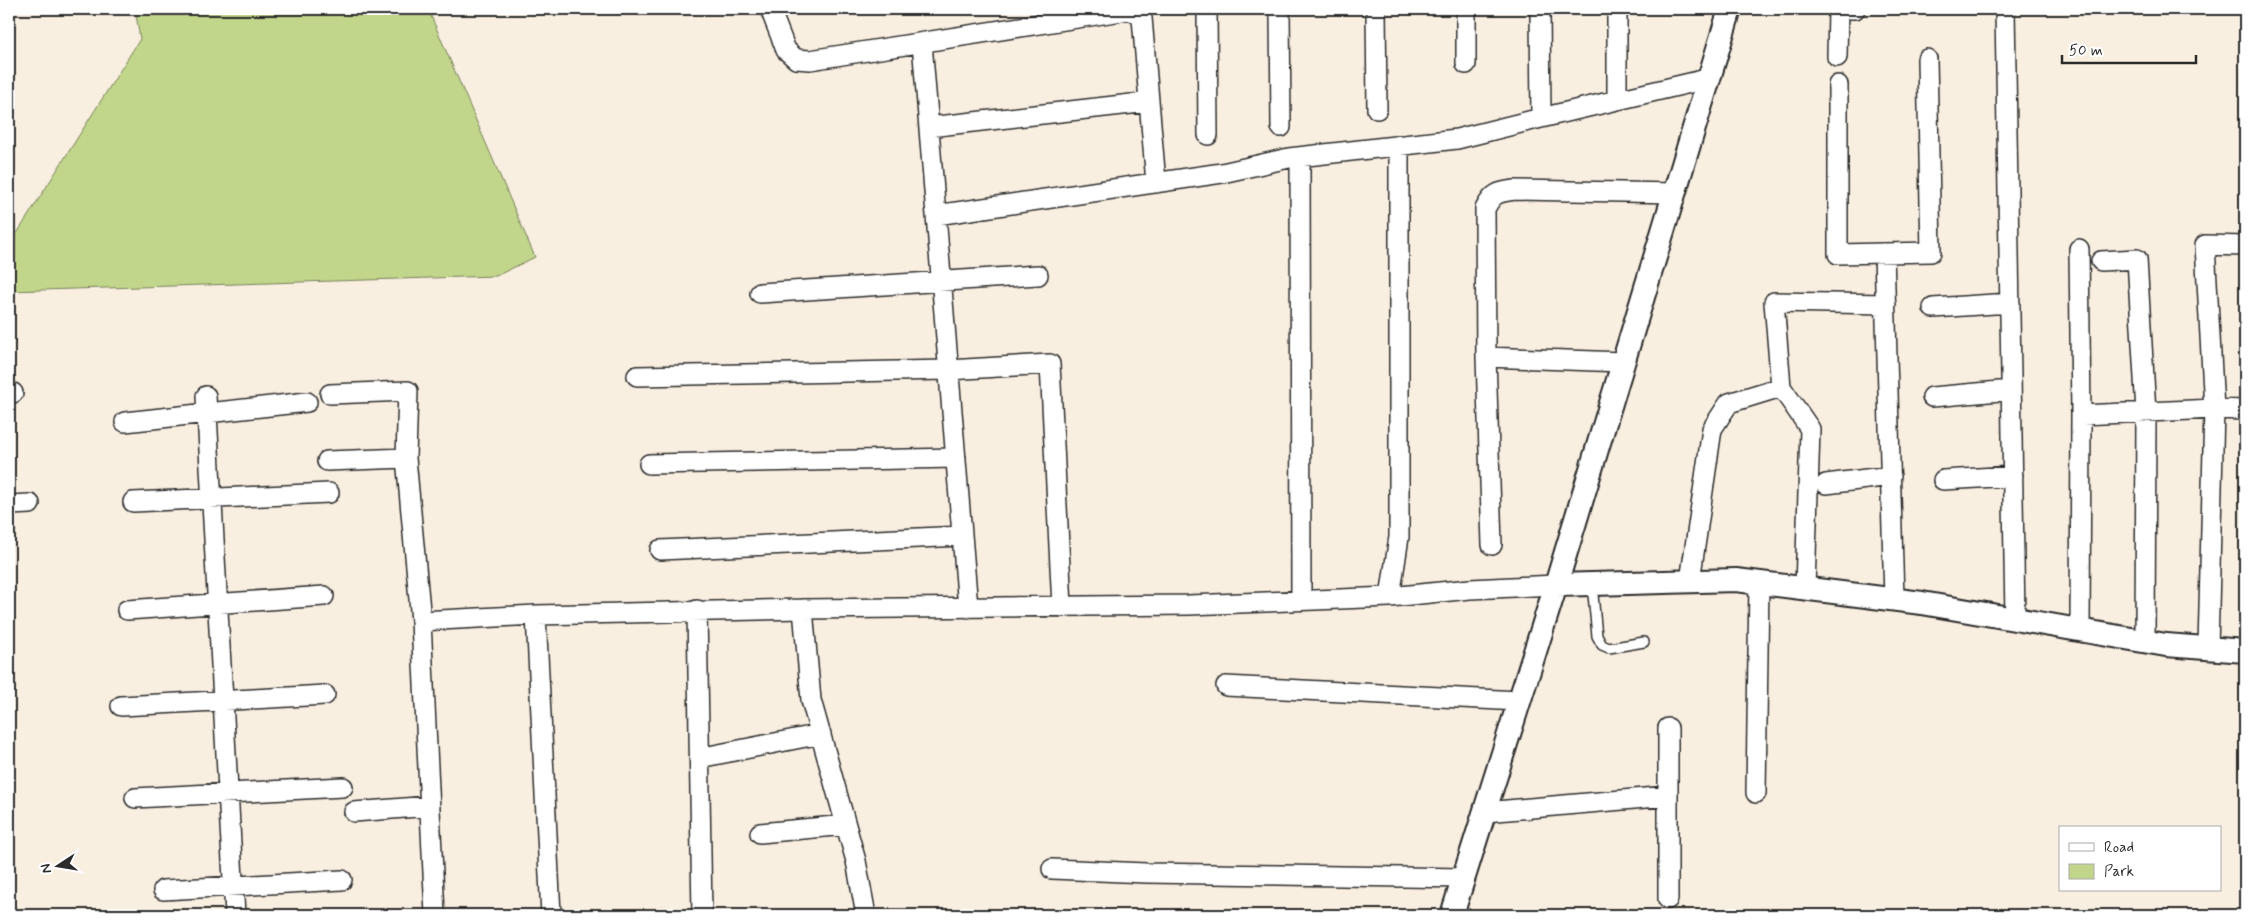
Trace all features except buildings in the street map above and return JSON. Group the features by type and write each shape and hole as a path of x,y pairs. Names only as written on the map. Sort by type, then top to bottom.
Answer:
{"street":[{"path":"770,9 786,50 796,59 810,60 1128,10 1142,18 1156,183"},
{"path":"1207,9 1208,135"},
{"path":"1280,9 1281,127"},
{"path":"1376,9 1377,110"},
{"path":"1466,9 1466,64"},
{"path":"1540,9 1541,118"},
{"path":"1617,9 1617,100"},
{"path":"1452,915 1556,584 1730,9"},
{"path":"1836,57 1838,9 1855,9"},
{"path":"2005,9 2016,619"},
{"path":"922,43 968,608"},
{"path":"1838,85 1838,254 1931,252 1927,60"},
{"path":"936,216 1222,173 1300,157 1458,139 1710,78"},
{"path":"929,127 1149,102"},
{"path":"1390,597 1399,537 1399,145"},
{"path":"1300,157 1301,600"},
{"path":"1492,544 1486,358 1485,209 1491,197 1502,192 1515,190 1675,193"},
{"path":"2208,648 2214,408 2205,245 2245,246"},
{"path":"2079,249 2081,415 2080,630"},
{"path":"1884,253 1894,599"},
{"path":"2101,261 2137,259 2146,412 2145,641"},
{"path":"760,293 1038,275"},
{"path":"1805,588 1810,429 1780,387 1774,302 1886,304"},
{"path":"1933,308 2010,303"},
{"path":"1486,358 1624,362"},
{"path":"637,376 948,370 1050,364 1062,607"},
{"path":"1690,581 1712,429 1729,403 1780,387"},
{"path":"1932,397 2011,390"},
{"path":"330,394 408,391 406,458 421,621 435,915"},
{"path":"125,422 206,405 307,402"},
{"path":"206,405 235,915"},
{"path":"2081,415 2214,408 2245,410"},
{"path":"327,461 406,458"},
{"path":"649,464 956,458"},
{"path":"1826,484 1891,476"},
{"path":"1943,480 2013,476"},
{"path":"133,502 329,493"},
{"path":"9,505 30,504"},
{"path":"660,550 962,536"},
{"path":"421,621 697,610 880,606 968,608 1062,607 1301,600 1390,597 1470,589 1556,584 1736,580 1894,599 2166,645 2245,651"},
{"path":"1756,793 1759,583"},
{"path":"127,610 324,596"},
{"path":"803,609 811,700 856,860 866,915"},
{"path":"697,610 702,915"},
{"path":"536,615 550,915"},
{"path":"1226,686 1519,701"},
{"path":"121,706 325,695"},
{"path":"1668,728 1668,899"},
{"path":"699,758 821,734"},
{"path":"135,798 343,787"},
{"path":"1485,812 1668,796"},
{"path":"354,812 430,806"},
{"path":"760,832 846,825"},
{"path":"1052,869 1156,874 1464,878"},
{"path":"163,890 342,880"}],"lane":[{"path":"1592,584 1597,636 1602,645 1609,648 1644,642"}],"green space":[{"path":"135,9 428,9 535,257 496,276 9,291 9,246 140,39"}]}
